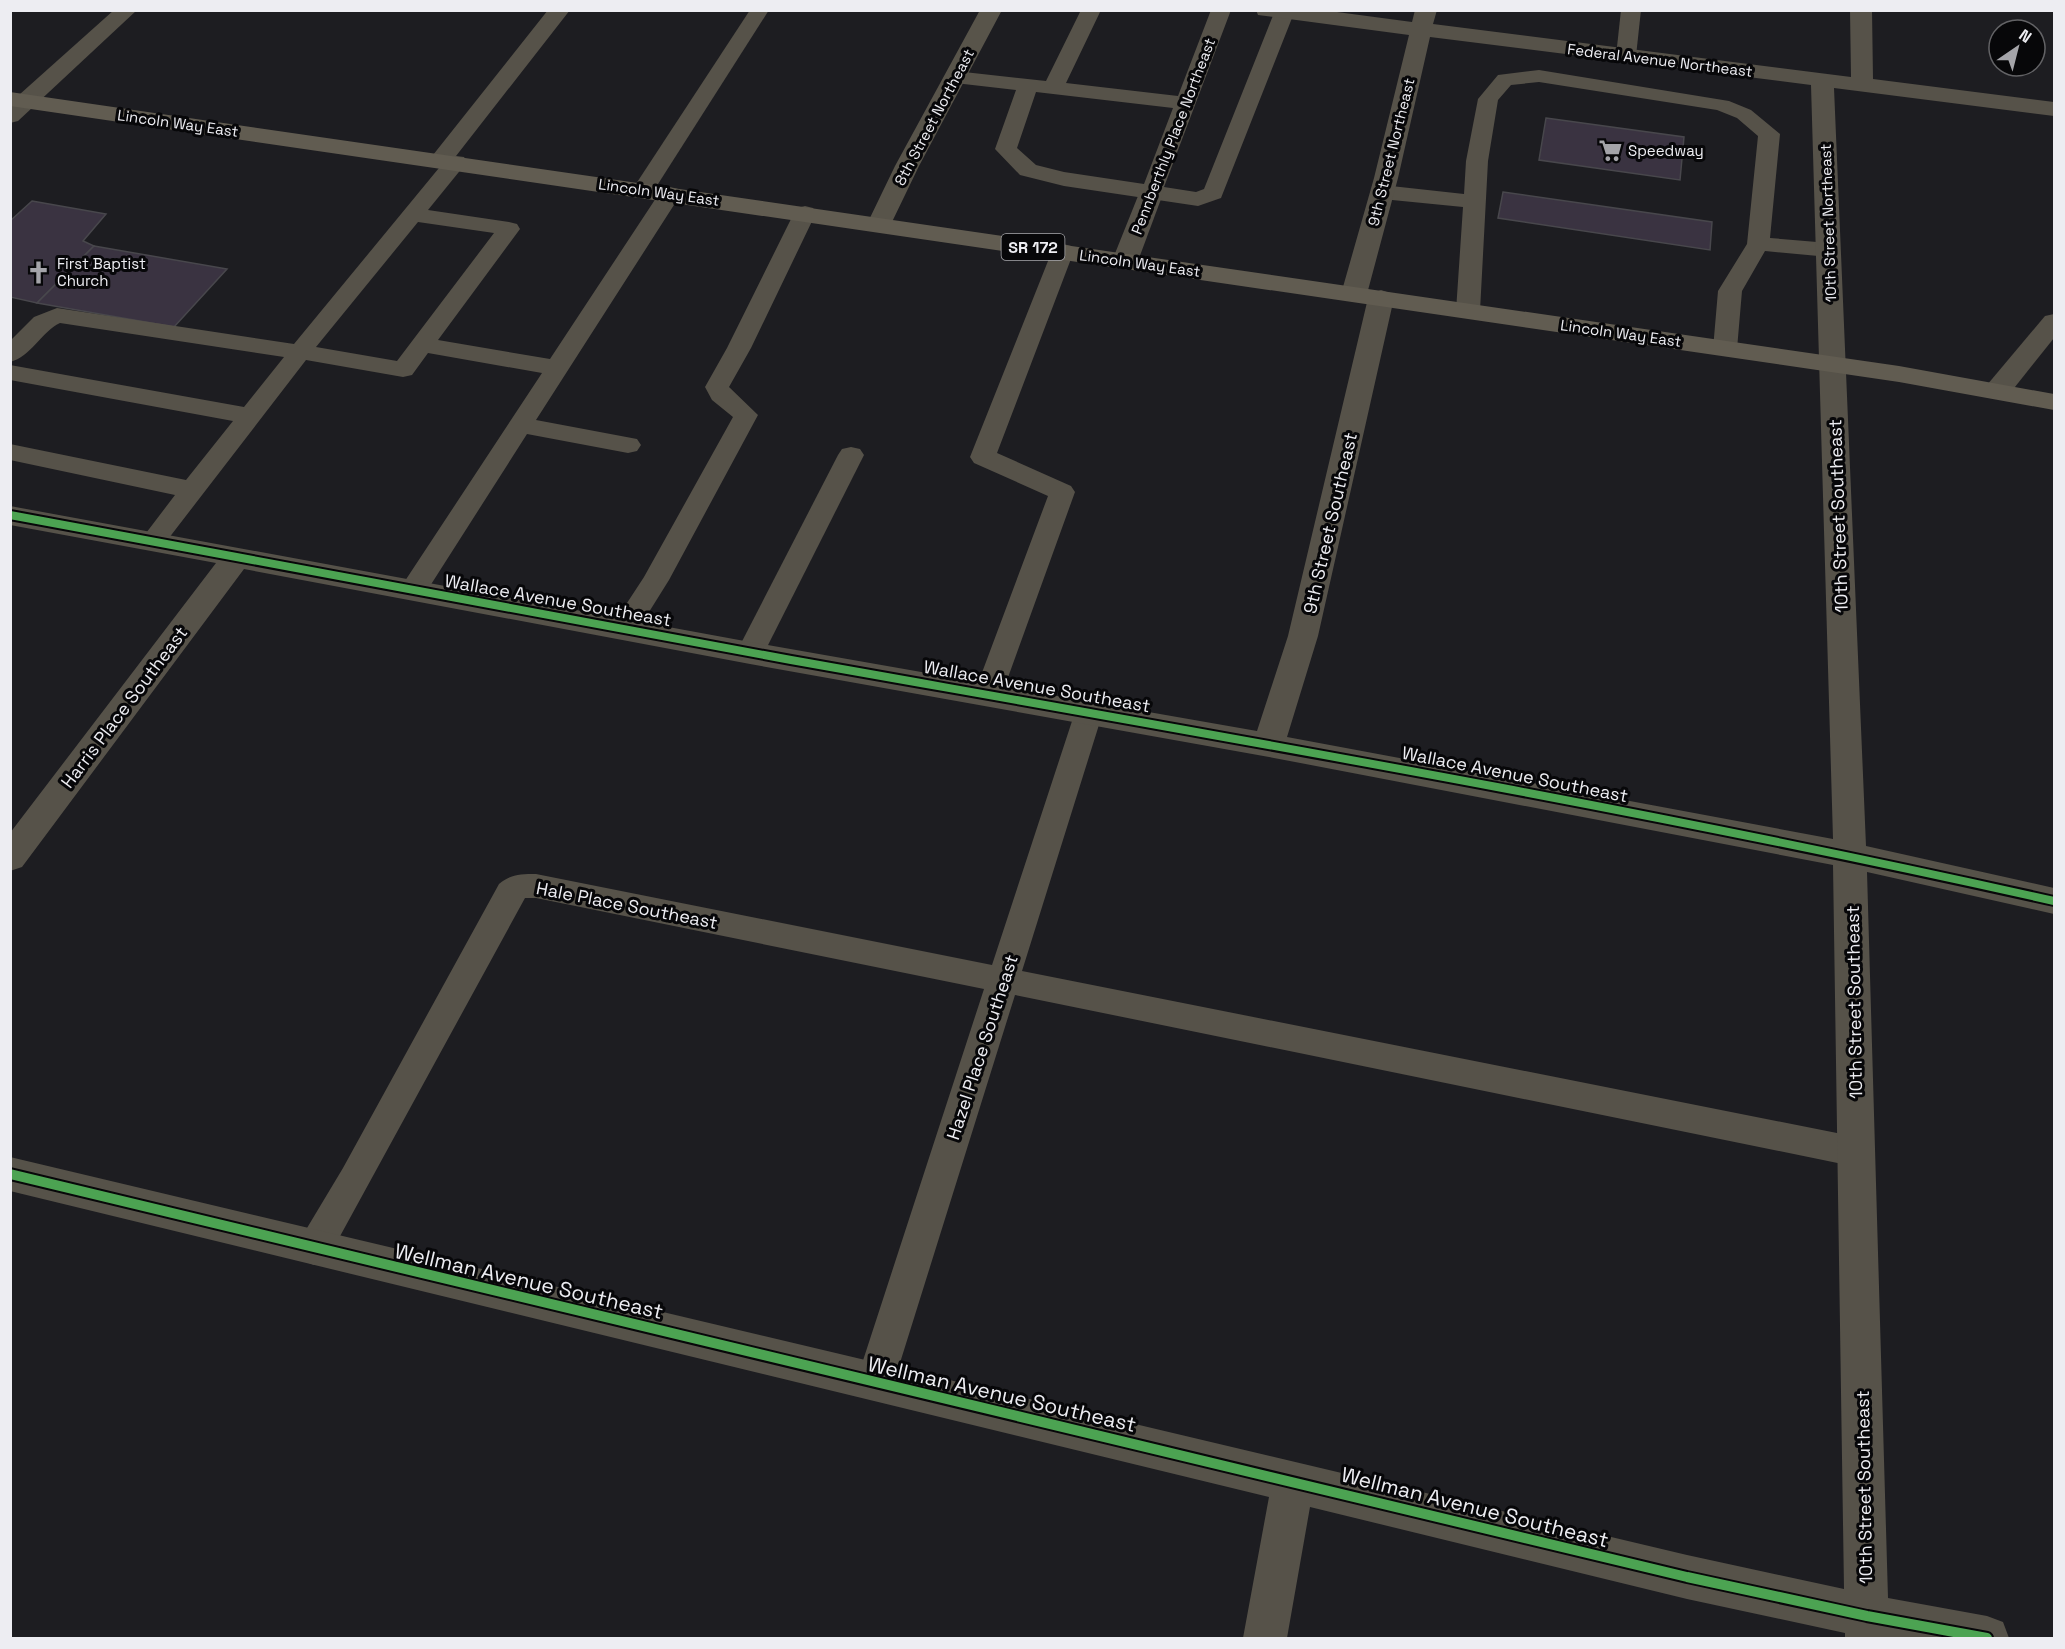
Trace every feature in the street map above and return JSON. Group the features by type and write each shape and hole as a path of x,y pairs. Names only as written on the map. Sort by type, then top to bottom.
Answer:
{"main road":[{"name":"Lincoln Way East","path":"16,105 449,161 1833,365 2055,402"}],"street":[{"path":"16,105 127,10"},
{"path":"449,161 560,10"},
{"name":"8th Street Northeast","path":"879,224 991,10"},
{"path":"1861,10 1862,86"},
{"name":"Federal Avenue Northeast","path":"1275,12 1423,20 1621,55 2055,109"},
{"name":"9th Street Northeast","path":"1368,296 1382,192 1423,20"},
{"name":"10th Street Northeast","path":"1822,81 1833,365"},
{"name":"Pennberthly Place Northeast","path":"1125,261 1152,191"},
{"name":"9th Street Southeast","path":"1269,745 1303,636 1368,296"},
{"path":"1997,392 2055,322"},
{"name":"10th Street Southeast","path":"1833,365 1850,855 1867,1627"},
{"name":"Wallace Avenue Southeast","path":"10,515 750,653 1269,745 1850,855 2055,901"},
{"name":"Harris Place Southeast","path":"10,858 237,557"},
{"name":"Wellman Avenue Southeast","path":"10,1174 314,1249 1687,1577 1867,1627 1988,1638"},
{"path":"1265,1638 1293,1482"}],"lane":[{"path":"643,190 760,10"},
{"path":"1053,88 1091,10"},
{"name":"Pennberthly Place Northeast","path":"1152,191 1221,10"},
{"path":"1611,88 1631,10"},
{"path":"1028,85 1006,149 1028,170 1064,179 1198,199 1213,194 1275,12"},
{"path":"1468,311 1477,161 1488,99 1505,79 1539,76 1722,105 1744,114 1769,134 1758,244 1730,291 1725,349"},
{"path":"956,77 1186,103"},
{"path":"153,542 300,352 413,214 449,161"},
{"path":"1382,192 1474,202"},
{"path":"413,590 670,194"},
{"path":"624,629 656,580 746,415 721,395 717,387 739,348 805,213"},
{"path":"10,354 42,321 57,315 403,370 509,229 413,214"},
{"path":"1758,244 1829,250"},
{"path":"988,694 1062,492 983,457 1063,251"},
{"path":"422,345 557,369"},
{"path":"10,372 250,416"},
{"path":"520,424 628,445"},
{"path":"10,452 192,490"},
{"path":"750,653 851,455"},
{"name":"Hazel Place Southeast","path":"875,1382 1089,712"},
{"name":"Hale Place Southeast","path":"314,1249 355,1179 510,893 518,886 548,888 1003,981"},
{"path":"1003,981 1857,1152"}],"building":[{"path":"1546,118 1684,137 1680,180 1539,160"},
{"path":"1503,192 1712,222 1710,250 1498,218"},
{"name":"First Baptist Church","path":"32,201 106,214 83,241 94,246 37,303 10,297 10,221"},
{"path":"94,246 227,269 174,327 37,303"}],"cycle path":[{"path":"10,515 750,653 1269,745 1850,855 2054,901"},
{"path":"10,1174 1687,1577 1867,1616 1987,1638"}],"place":[{"name":"Speedway","path":"1610,150"},
{"name":"First Baptist Church","path":"39,272"}]}
